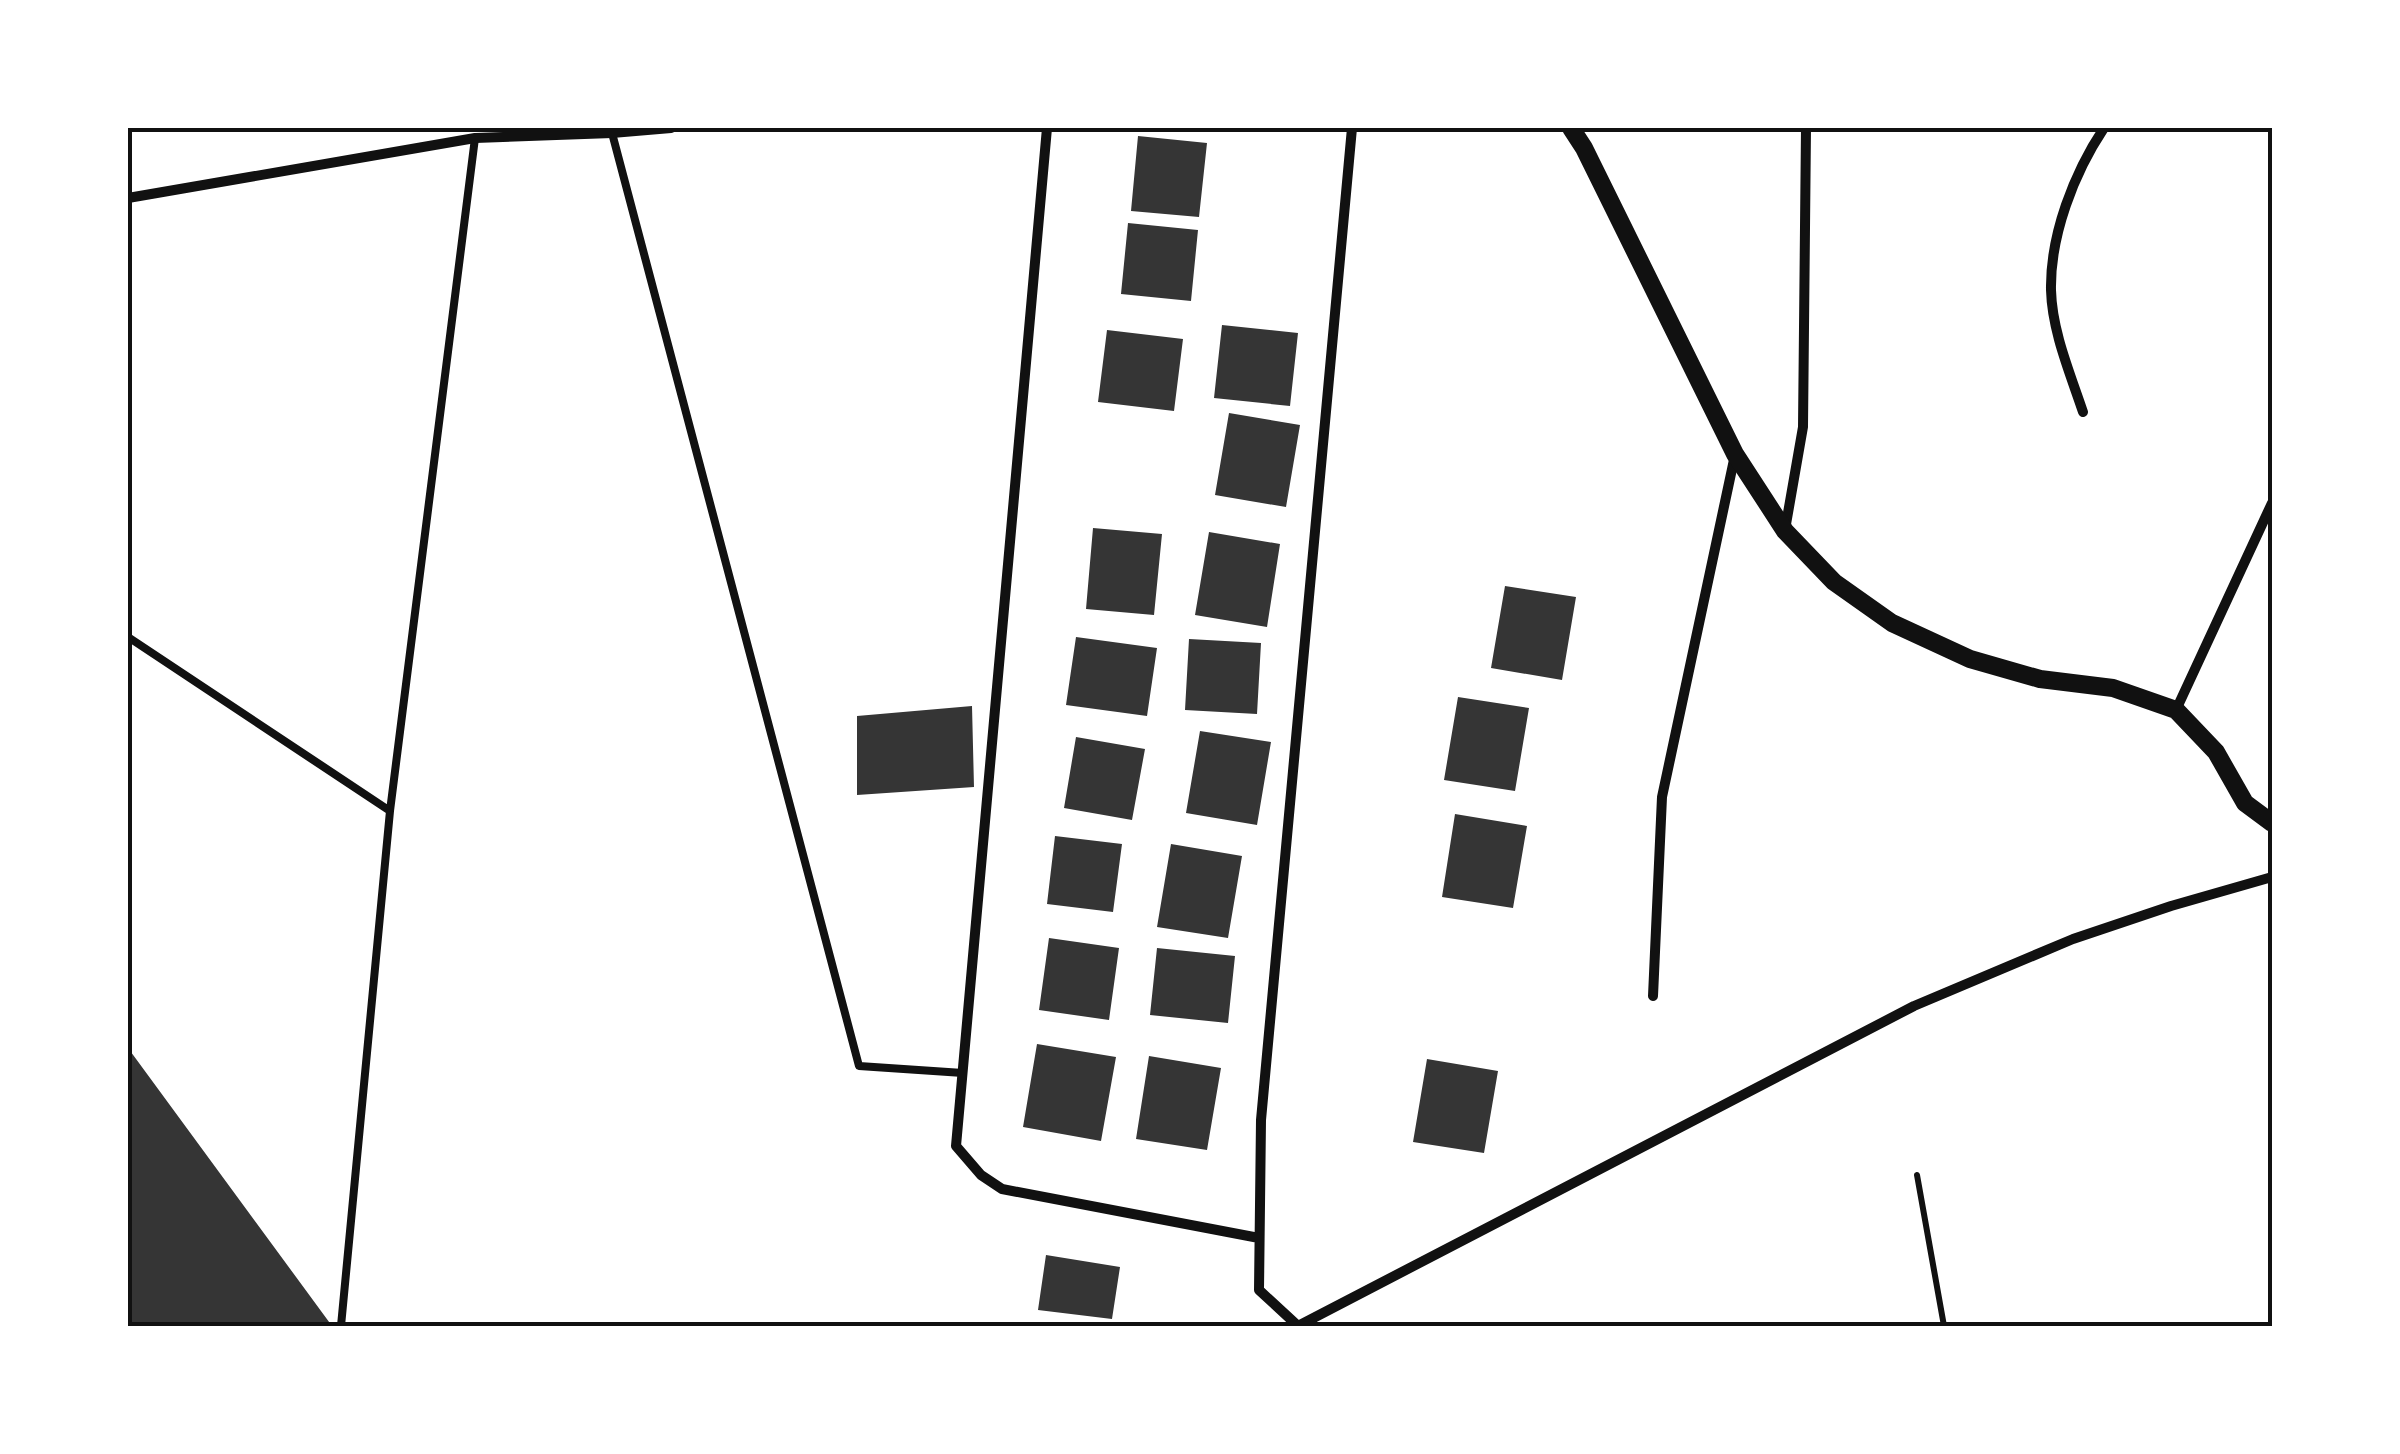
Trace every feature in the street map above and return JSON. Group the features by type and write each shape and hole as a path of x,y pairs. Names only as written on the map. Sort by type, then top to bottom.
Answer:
{"street":[{"path":"128,198 475,133 612,133 670,128"},
{"path":"1047,128 956,1146 981,1174 1002,1189 1260,1238"},
{"path":"1352,128 1260,1120 1259,1290 1298,1326 1914,1006 2072,939 2272,877"},
{"path":"1571,128 1658,293 1735,454 1785,531 1834,582 1892,623 1970,659 2040,680 2113,688 2176,710 2216,752 2245,803 2272,823"},
{"path":"1785,531 1804,427 1806,128"},
{"path":"2083,412 2061,348 2051,290 2061,215 2089,150 2104,128"},
{"path":"1653,996 1662,797 1735,454"},
{"path":"2176,710 2272,504"}],"lane":[{"path":"341,1326 390,811 475,133"},
{"path":"612,133 859,1066 963,1073"},
{"path":"128,638 390,811"}],"path":[{"path":"1918,1175 1944,1326"}],"building":[{"path":"1138,136 1207,143 1199,217 1131,211"},
{"path":"1128,223 1198,230 1191,301 1121,294"},
{"path":"1222,325 1298,333 1290,406 1214,398"},
{"path":"1107,330 1183,339 1174,411 1098,402"},
{"path":"1229,413 1300,425 1286,507 1215,495"},
{"path":"1093,528 1162,534 1154,615 1086,609"},
{"path":"1209,532 1280,544 1267,627 1195,615"},
{"path":"1505,586 1576,597 1562,680 1491,668"},
{"path":"1076,637 1157,648 1147,716 1066,705"},
{"path":"1189,639 1261,643 1257,714 1185,710"},
{"path":"1458,697 1529,708 1515,791 1444,780"},
{"path":"972,706 974,787 857,795 857,716"},
{"path":"1200,731 1271,742 1257,825 1186,813"},
{"path":"1076,737 1145,749 1132,820 1064,808"},
{"path":"1455,814 1527,826 1513,908 1442,897"},
{"path":"1055,836 1122,844 1113,912 1047,904"},
{"path":"1171,844 1242,856 1228,938 1157,927"},
{"path":"1049,938 1119,948 1109,1020 1039,1010"},
{"path":"1157,948 1235,956 1228,1023 1150,1015"},
{"path":"1037,1044 1116,1057 1101,1141 1023,1127"},
{"path":"128,1048 332,1326 128,1326"},
{"path":"1149,1056 1221,1068 1207,1150 1136,1139"},
{"path":"1427,1059 1498,1071 1484,1153 1413,1142"},
{"path":"1046,1255 1120,1267 1112,1319 1038,1310"}]}
